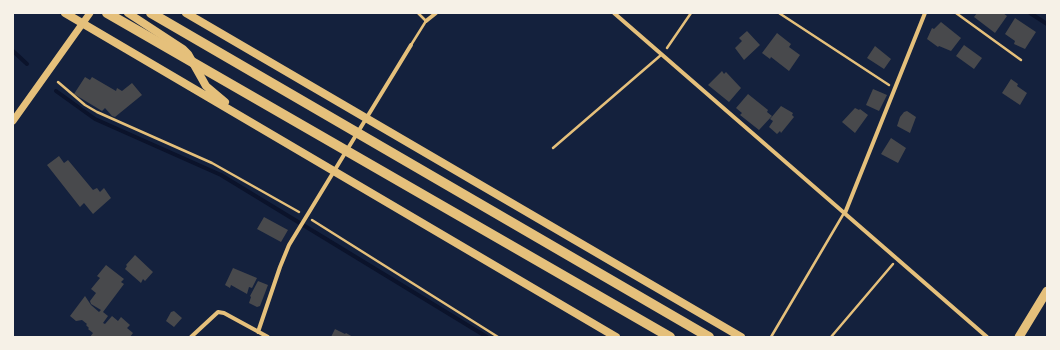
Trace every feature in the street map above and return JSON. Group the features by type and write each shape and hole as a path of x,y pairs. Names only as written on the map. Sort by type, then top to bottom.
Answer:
{"highway":[{"path":"106,13 670,337"},
{"path":"151,13 709,337"},
{"path":"1019,337 1047,292"}],"main road":[{"path":"66,13 616,337"},
{"path":"128,13 183,49 206,86 256,125"},
{"path":"186,13 741,337"}],"street":[{"path":"13,121 90,13"},
{"path":"426,21 436,13"},
{"path":"614,13 987,337"},
{"path":"845,213 925,13"},
{"path":"258,332 289,245 411,45"},
{"path":"191,337 218,312 224,313 268,337"}],"lane":[{"path":"411,45 426,21 418,13"},
{"path":"956,13 1021,60"},
{"path":"553,148 661,55"},
{"path":"771,337 845,213"}],"path":[{"path":"661,55 672,42 691,13"},
{"path":"779,13 895,88"},
{"path":"58,82 75,97 97,112 218,166 498,337"},
{"path":"831,337 898,259"}],"building":[{"path":"977,13 1003,13 1007,16 995,33 974,17"},
{"path":"1015,18 1036,32 1025,49 1014,44 1015,41 1005,34"},
{"path":"941,22 961,38 951,51 939,46 938,47 927,39 932,28 934,29"},
{"path":"747,31 760,45 744,60 735,48 742,41 739,38"},
{"path":"777,33 791,44 789,47 800,55 789,71 771,57 770,59 762,53"},
{"path":"964,45 982,58 974,69 956,56"},
{"path":"875,46 891,59 884,69 867,58"},
{"path":"722,71 724,74 726,72 741,88 729,102 708,85"},
{"path":"85,77 90,80 92,77 116,91 117,88 122,91 132,83 142,95 115,117 112,116 105,108 102,111 74,94"},
{"path":"1011,79 1018,84 1017,86 1027,93 1020,105 1002,93"},
{"path":"873,89 887,95 879,111 866,105"},
{"path":"748,94 768,110 767,112 772,116 759,130 740,115 742,113 736,108"},
{"path":"781,106 793,113 792,115 794,117 781,133 780,131 777,134 769,127 773,121 770,119"},
{"path":"855,108 860,109 868,115 855,133 842,122"},
{"path":"907,111 916,117 910,133 897,126 900,117"},
{"path":"891,138 906,148 898,163 881,154"},
{"path":"59,156 64,163 68,160 93,190 97,188 100,192 104,188 111,198 93,214 84,203 80,207 47,165"},
{"path":"264,217 288,230 281,242 257,229"},
{"path":"135,255 153,272 145,281 143,279 141,283 125,269 127,266 126,265"},
{"path":"106,265 124,279 121,282 124,284 103,312 108,316 103,323 105,324 112,316 118,321 121,317 130,325 127,328 133,333 130,337 90,337 93,333 88,329 87,324 82,320 76,321 70,316 85,296 91,305 99,312 101,310 91,304 90,301 96,293 91,289 100,278 97,276"},
{"path":"233,268 257,278 252,288 249,287 247,294 231,285 230,288 225,285"},
{"path":"258,281 268,285 260,306 257,307 249,303 250,296"},
{"path":"174,311 182,318 174,327 166,321 171,312"},
{"path":"335,329 345,334 346,333 353,337 331,337"}],"waterway":[{"path":"1030,13 1047,24"},
{"path":"13,51 27,64"},
{"path":"56,91 95,119 221,175 487,337"}]}
